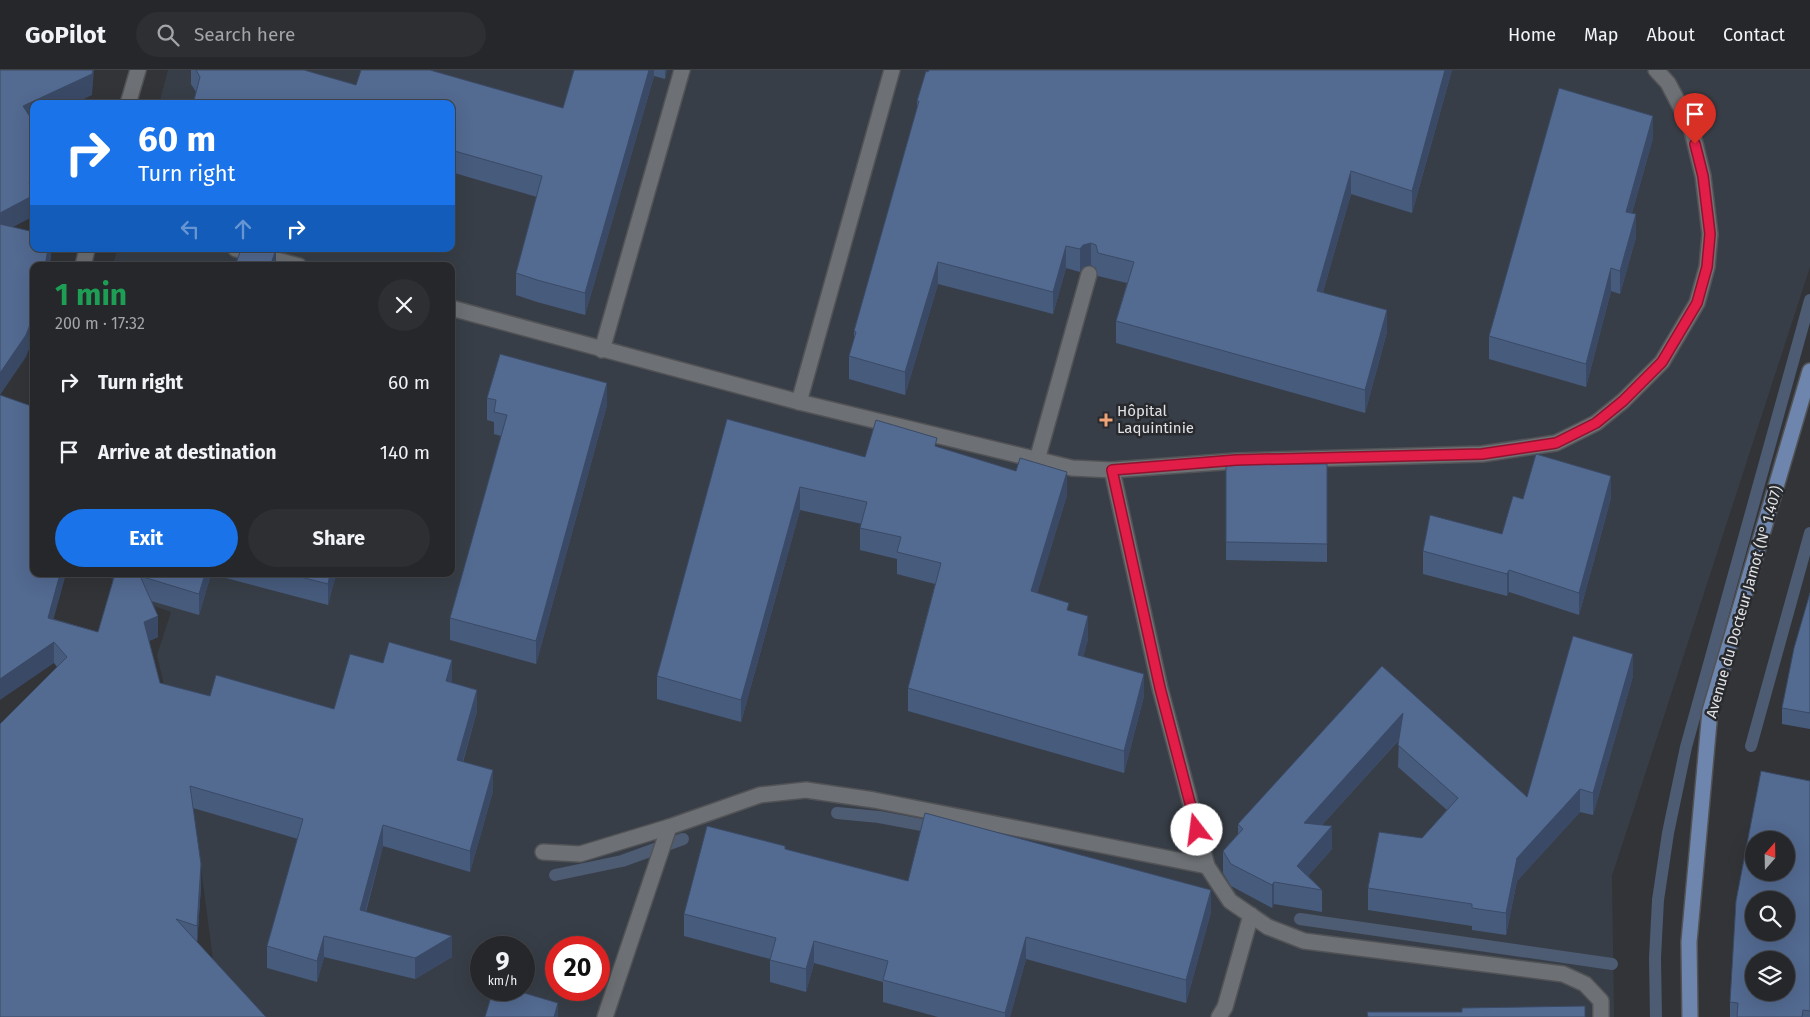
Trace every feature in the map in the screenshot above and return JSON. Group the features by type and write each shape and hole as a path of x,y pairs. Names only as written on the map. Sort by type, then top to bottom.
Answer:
{"main road":[{"name":"Avenue du Docteur Jamot (N° 1.407)","path":"1690,1017 1689,942 1710,710 1810,371"}],"street":[{"path":"129,100 138,70"},
{"path":"602,350 682,70"},
{"path":"799,402 892,70"},
{"path":"455,309 799,402 1072,468 1112,470 1236,460 1482,454 1556,443 1596,423 1623,401 1662,362 1697,303 1707,267 1710,234 1703,176 1697,152 1690,128 1668,83 1656,70"},
{"path":"247,252 284,262"},
{"path":"1036,460 1089,274"},
{"path":"1112,470 1160,688 1207,866 1230,902 1268,927 1304,940 1564,974 1586,984 1601,1002 1601,1017"},
{"path":"543,852 580,854 669,827 760,795 806,790 952,815 1207,866"},
{"path":"605,1017 669,827"},
{"path":"1219,1017 1225,1007 1251,915"}],"shaded area":[{"name":"Hôpital Laquintinie","path":"168,70 1810,70 1810,267 1612,876 1614,1017 263,1017 214,967 194,815 157,655 171,612 119,594 110,577 455,577 455,262 113,262 117,252 455,252 455,100 160,100"}],"building":[{"path":"0,70 93,70 92,74 36,100 30,100 30,103 23,106 30,117 30,197 0,213"},
{"path":"196,70 304,70 356,85 361,70 430,70 563,108 574,70 649,70 585,293 516,273 542,176 455,151 455,100 194,100 200,77"},
{"path":"929,70 1445,70 1412,191 1351,171 1317,291 1387,310 1365,390 1116,321 1134,262 1098,253 1096,245 1091,243 1083,245 1080,249 1066,246 1053,292 938,262 905,372 849,356 856,332 854,331 919,101 917,101 926,71 928,72"},
{"path":"1559,88 1653,116 1626,212 1636,214 1620,271 1611,268 1586,364 1489,336"},
{"path":"0,224 30,231 30,252 47,252 46,262 30,262 30,324 26,335 0,373"},
{"path":"240,252 275,252 272,261 276,262 236,262"},
{"path":"500,354 607,383 536,641 450,618 507,415 494,412 496,400 487,398"},
{"path":"0,395 30,406 30,577 59,577 48,618 98,632 114,577 140,577 158,616 144,622 160,683 210,696 216,675 334,709 350,654 383,663 389,642 452,660 446,681 477,690 457,760 493,770 470,851 383,825 360,910 452,936 415,958 324,936 317,961 267,946 303,819 190,786 201,864 197,926 176,919 266,1017 0,1017 0,724 67,657 54,642 0,679"},
{"path":"727,419 865,457 876,420 937,438 935,446 1016,471 1020,458 1067,472 1031,591 1069,603 1067,610 1088,616 1078,655 1144,674 1124,751 908,688 941,563 897,552 901,537 860,528 867,502 800,487 741,700 657,676"},
{"path":"1536,454 1611,476 1579,593 1509,570 1507,574 1423,551 1430,515 1502,534 1513,496 1523,499"},
{"path":"1226,464 1327,464 1327,544 1226,542"},
{"path":"143,577 204,577 199,594"},
{"path":"301,577 329,577 328,584"},
{"path":"1810,593 1810,713 1782,708 1794,648"},
{"path":"1573,636 1633,654 1593,793 1580,789 1517,858 1506,913 1472,908 1472,904 1368,888 1379,832 1422,838 1458,798 1398,745 1403,713 1304,823 1332,826 1297,866 1322,890 1274,882 1272,885 1231,864 1223,851 1243,829 1238,824 1382,666 1527,797"},
{"path":"1761,771 1810,781 1810,1011 1803,1010 1802,1017 1737,1017 1738,1003 1730,1002 1736,901 1745,854 1745,881 1795,881 1795,831 1749,831"},
{"path":"925,813 1211,890 1186,980 1026,937 1005,1013 883,980 888,961 814,941 806,969 770,960 776,938 684,914 707,826 785,846 785,849 908,881"},
{"path":"535,996 545,999 545,1001 558,1003 554,1017 485,1017 490,1001 535,1001"},
{"path":"1585,1006 1585,1017 1368,1017 1367,1012 1462,1012 1462,1008"}],"waterway":[{"path":"1656,1017 1655,958 1658,900 1668,833 1686,747 1810,300"},
{"path":"1751,746 1810,533"},
{"path":"837,813 879,817 938,828"},
{"path":"555,875 622,861 683,839"},
{"path":"1300,919 1612,964"}],"place":[{"name":"Hôpital Laquintinie","path":"1106,420"}],"route":[{"path":"1197,830 1160,688 1112,470 1236,460 1482,454 1556,443 1596,423 1623,401 1662,362 1697,303 1707,267 1710,234 1703,176 1695,144"}]}
